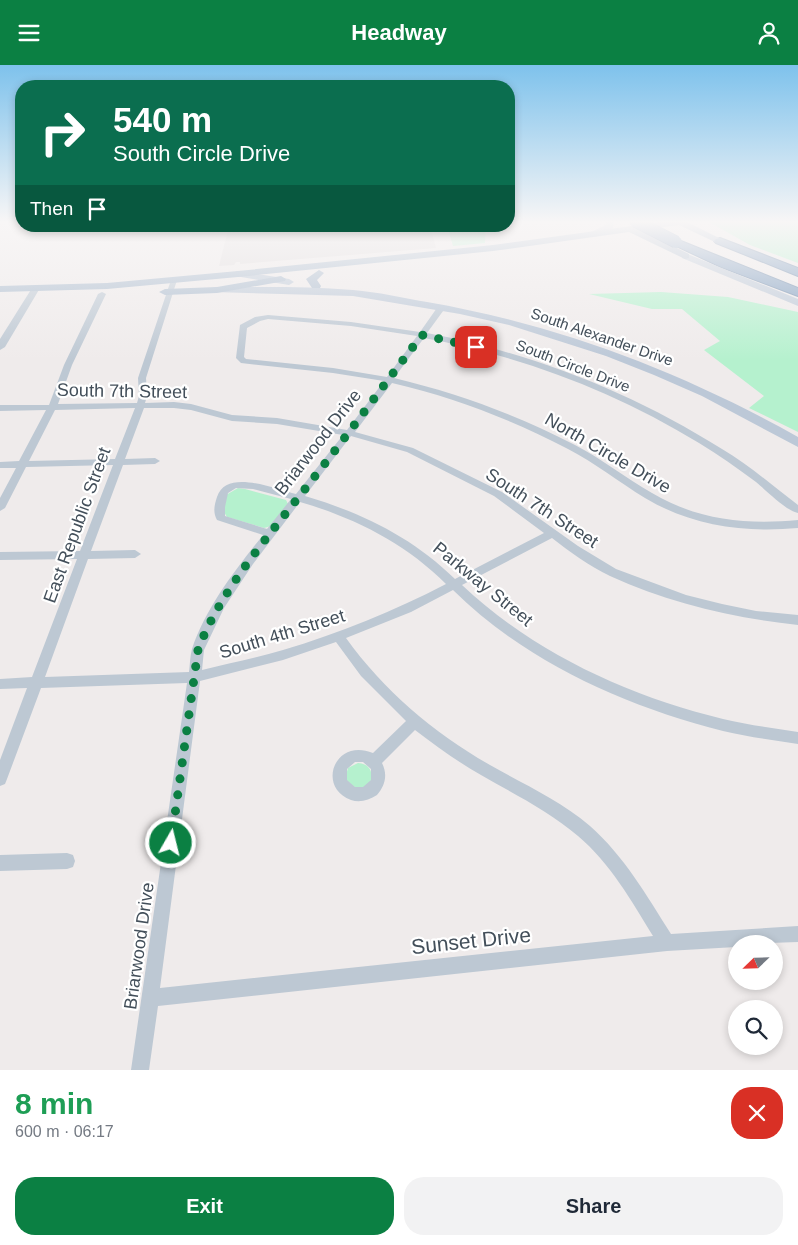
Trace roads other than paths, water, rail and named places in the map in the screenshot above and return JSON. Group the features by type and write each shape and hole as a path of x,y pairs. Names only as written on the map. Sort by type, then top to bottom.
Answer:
{"highway":[{"path":"714,268 798,302"},
{"path":"735,268 798,292"},
{"path":"762,268 798,283"}],"main road":[{"path":"238,274 292,268"},
{"path":"216,290 318,273 364,268"},
{"path":"316,286 312,279 318,273"},
{"name":"South Alexander Drive","path":"0,297 238,274 442,307 544,331 638,363 723,401 798,443"},
{"name":"South Alexander Drive","path":"0,289 33,293 102,294 216,290 353,293"}],"street":[{"name":"East Republic Street","path":"0,779 86,555 118,462 140,406 143,396 142,378 174,280"},
{"path":"0,347 33,293"},
{"path":"0,507 58,396 68,365 102,294"},
{"name":"Briarwood Drive","path":"140,1070 198,650 218,606 270,534 349,433 442,307"},
{"name":"South Circle Drive","path":"241,347 243,327 258,319 268,317 351,324 422,335 520,359 608,392 659,416 719,451 798,510"},
{"name":"North Circle Drive","path":"241,347 240,358 244,361 304,366 388,379 429,389 476,404 535,429 584,454 675,510 697,517 739,525 773,526 798,524"},
{"name":"South 7th Street","path":"0,408 52,406 192,407 232,418 277,421 349,433 410,450 498,494 551,533 612,572 677,597 756,616 798,620"},
{"path":"0,465 154,461"},
{"name":"Parkway Street","path":"270,534 221,518 219,514 221,496 225,491 230,487 248,485 299,497 372,524 418,553 508,631 573,669 629,695 671,710 725,726 798,738"},
{"name":"South 4th Street","path":"0,684 194,677 283,655 339,637 408,609 551,533"},
{"path":"0,556 135,554"},
{"path":"339,637 355,661 415,721 468,760 561,813 584,831 609,855 667,943"},
{"path":"374,762 415,721"},
{"path":"0,863 67,861"},
{"name":"Sunset Drive","path":"149,998 667,943 798,934"}]}
